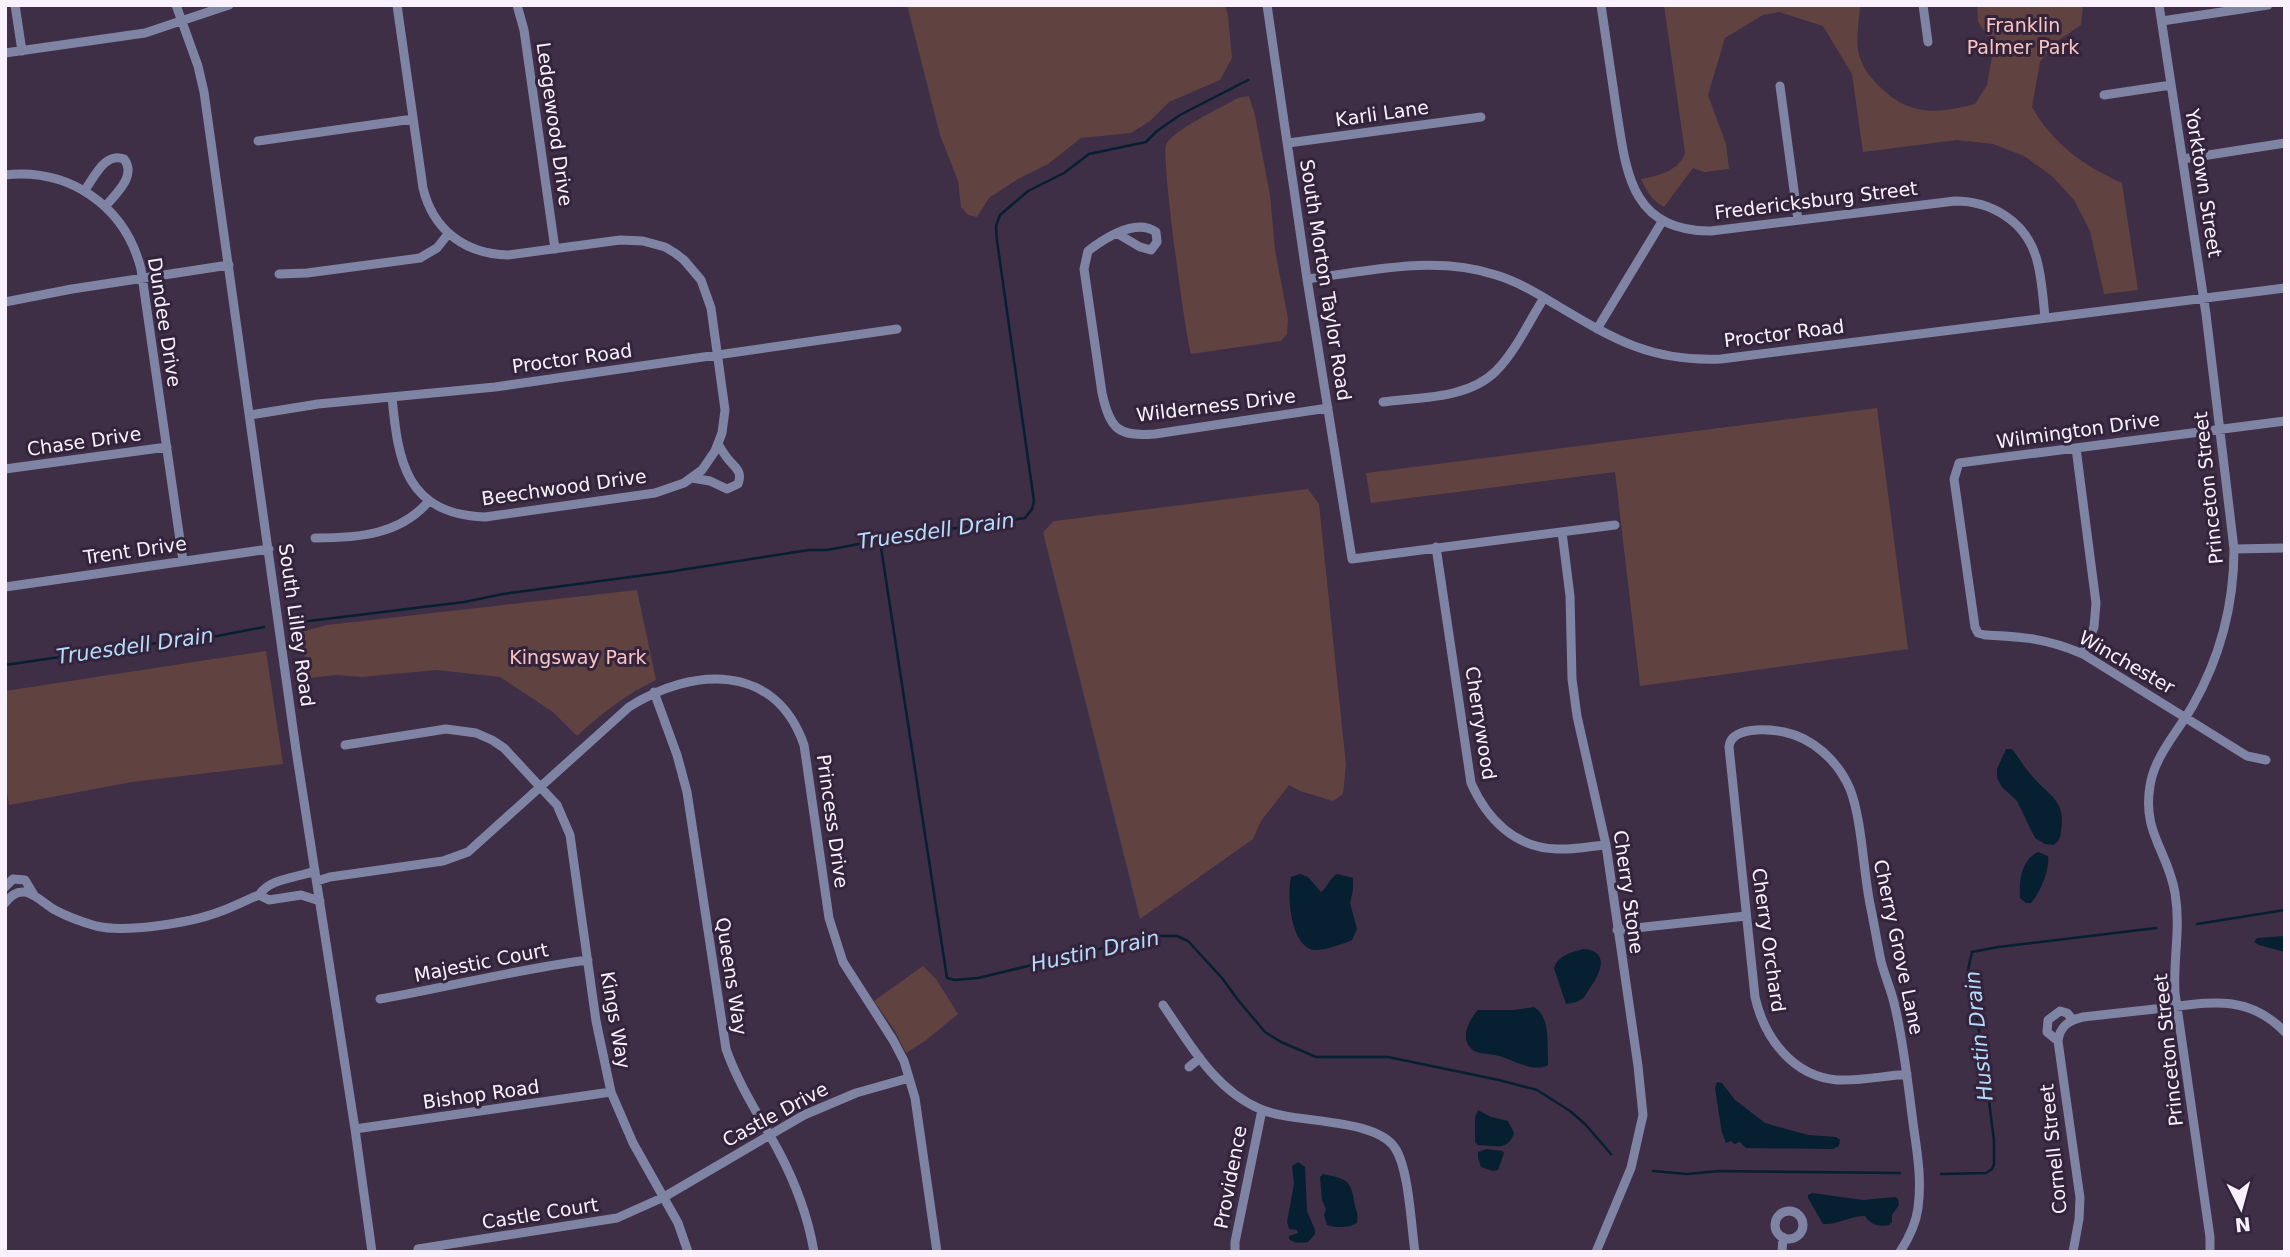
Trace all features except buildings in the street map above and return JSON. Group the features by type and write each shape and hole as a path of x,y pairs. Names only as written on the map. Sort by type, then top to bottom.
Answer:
{"street":[{"path":"15,5 22,51"},
{"name":"South Lilley Road","path":"176,5 198,66 204,92 296,750 372,1252"},
{"path":"5,53 145,33 229,5"},
{"path":"279,274 307,274 420,258 437,248 448,234 435,219 426,198 397,5"},
{"name":"Ledgewood Drive","path":"517,5 524,30 555,249"},
{"name":"South Morton Taylor Road","path":"1267,5 1352,559 1436,547"},
{"name":"Fredericksburg Street","path":"1601,5 1626,169 1639,198 1663,220 1681,229 1704,232 1955,201 1989,206 2014,222 2031,246 2039,268 2045,318"},
{"path":"1923,5 1928,42"},
{"name":"Yorktown Street","path":"2160,5 2212,366"},
{"path":"2162,21 2269,5"},
{"path":"2104,95 2171,85"},
{"path":"1780,86 1798,220"},
{"name":"Karli Lane","path":"1288,143 1481,117"},
{"path":"258,141 413,119"},
{"path":"2183,159 2285,143"},
{"path":"85,190 107,160 115,157 124,159 129,167 129,176 106,206"},
{"name":"Dundee Drive","path":"5,175 50,177 85,190 106,206 130,239 142,279 183,561"},
{"path":"1597,330 1663,220"},
{"name":"Beechwood Drive","path":"392,397 402,464 413,484 429,501 454,513 485,517 655,494 676,487 692,478 709,461 722,433 724,410 706,291 694,270 675,253 654,243 631,239 508,256 493,255 468,247 448,234"},
{"name":"Wilderness Drive","path":"1118,234 1105,238 1088,251 1084,269 1106,413 1117,429 1136,435 1155,434 1328,408"},
{"path":"5,302 229,265"},
{"name":"Proctor Road","path":"1307,279 1417,265 1450,265 1500,276 1614,339 1648,352 1680,358 1708,359 2285,288"},
{"path":"1383,402 1458,392 1480,383 1506,359 1544,298"},
{"name":"Proctor Road","path":"250,415 318,404 495,387 897,329"},
{"name":"Princeton Street","path":"2210,1252 2174,978 2179,923 2175,893 2168,866 2152,833 2148,811 2153,775 2208,677 2224,637 2233,586 2234,549 2212,366"},
{"name":"Wilmington Drive","path":"1973,615 1954,479 1959,463 2285,421"},
{"path":"692,478 710,481 727,489 738,484 739,471 729,462 718,444"},
{"name":"Chase Drive","path":"5,469 167,447"},
{"path":"2076,448 2096,603 2094,627 2083,654"},
{"path":"315,538 387,531 413,517 429,501"},
{"path":"1436,547 1615,525"},
{"name":"Cherry Stone","path":"1562,532 1570,596 1572,678 1580,736 1606,845 1643,1115 1630,1168 1596,1252"},
{"name":"Cherrywood","path":"1436,547 1468,771 1483,808 1492,821 1511,835 1534,845 1555,849 1606,845"},
{"path":"2234,549 2285,548"},
{"name":"Trent Drive","path":"5,587 269,549"},
{"name":"Winchester","path":"1973,615 1976,630 1980,634 2038,638 2059,643 2083,654 2247,756 2266,760"},
{"name":"Princess Drive","path":"11,898 24,892 34,895 74,919 116,928 198,918 221,912 260,895 265,887 272,883 298,877 330,877 458,857 477,846 628,707 654,692 696,680 716,677 733,679 765,692 792,719 801,736 835,941 852,977 894,1040 909,1078 915,1098 937,1252"},
{"name":"Queens Way","path":"654,692 687,792 726,1049 738,1080 798,1194 814,1252"},
{"name":"Kings Way","path":"345,745 461,729 485,736 504,748 557,804 568,829 602,1057 611,1092 633,1143 678,1223 688,1252"},
{"name":"Cherry Grove Lane","path":"1733,737 1764,730 1800,737 1827,756 1849,788 1856,811 1879,950 1895,1004 1919,1165 1918,1211 1911,1234 1900,1252"},
{"name":"Cherry Orchard","path":"1733,737 1729,747 1746,916 1758,1012 1770,1038 1785,1055 1810,1072 1833,1079 1907,1074"},
{"name":"Princess Drive","path":"5,887 13,879 25,880 34,895"},
{"path":"5,887 11,898"},
{"name":"Princess Drive","path":"260,895 269,900 301,895 320,901"},
{"path":"1617,930 1746,916"},
{"name":"Majestic Court","path":"380,999 510,972 588,960"},
{"path":"2073,1020 2218,1002 2236,1004 2263,1014 2285,1032"},
{"path":"1163,1005 1200,1058 1225,1087 1262,1110 1367,1129 1387,1139 1395,1147 1402,1164 1415,1252"},
{"name":"Cornell Street","path":"2058,1041 2047,1032 2048,1020 2060,1011 2067,1013 2073,1020 2064,1026 2058,1041 2080,1198 2073,1252"},
{"path":"1189,1067 1200,1058"},
{"name":"Castle Drive","path":"664,1197 804,1115 837,1100 909,1078"},
{"name":"Bishop Road","path":"355,1129 611,1092"},
{"name":"Providence","path":"1235,1252 1262,1110"},
{"name":"Castle Court","path":"418,1249 608,1221 635,1212 664,1197"},
{"path":"1782,1252 1783,1237"}],"green space":[{"path":"907,5 1225,5 1232,58 1220,80 1169,102 1150,121 1131,133 1081,138 1048,164 989,198 977,217 968,215 961,207 958,181 940,135"},
{"name":"Franklin Palmer Park","path":"1664,5 1872,5 1860,7 1857,40 1861,61 1866,70 1880,87 1902,103 1913,108 1936,111 1975,104 1987,85 1994,45 1978,22 1977,5 2083,5 2081,25 2056,42 2040,62 2032,107 2050,132 2071,153 2122,183 2138,290 2104,294 2090,231 2074,200 2052,176 2024,156 1993,144 1957,140 1863,152 1852,74 1823,26 1779,12 1763,15 1725,38 1708,95 1726,144 1729,169 1704,172 1693,168 1664,207 1650,195 1641,179 1673,168 1685,153"},
{"path":"1249,96 1270,195 1275,250 1288,319 1287,334 1281,341 1191,354 1170,211 1166,145 1177,133 1198,120 1238,98"},
{"path":"1877,408 1908,649 1640,686 1615,472 1371,503 1366,473"},
{"path":"1308,489 1319,504 1346,765 1343,794 1333,801 1289,785 1261,821 1253,839 1140,919 1043,532 1054,521"},
{"name":"Kingsway Park","path":"637,590 656,680 614,705 577,736 553,712 500,677 437,670 361,677 336,675 309,678 301,632 327,625"},
{"path":"266,651 283,764 132,782 9,805 5,779 5,691"},
{"path":"923,966 936,979 958,1014 906,1053 895,1031 874,1001"}],"water":[{"path":"2006,749 2012,749 2029,773 2059,806 2061,831 2054,845 2045,844 2035,838 2017,801 2002,787 1997,778 1997,769"},
{"path":"2038,852 2048,856 2044,881 2031,903 2026,903 2020,898 2022,872 2028,860"},
{"path":"1300,874 1308,877 1321,892 1337,874 1353,878 1350,903 1357,929 1352,940 1319,950 1310,949 1303,944 1294,927 1289,895 1291,877"},
{"path":"2285,936 2285,952 2254,942 2257,938"},
{"path":"1583,949 1597,954 1600,970 1584,998 1566,1004 1554,968 1562,957"},
{"path":"1534,1007 1546,1025 1548,1065 1530,1067 1499,1056 1477,1052 1468,1044 1466,1032 1478,1010"},
{"path":"1717,1082 1722,1083 1735,1100 1765,1123 1808,1135 1836,1137 1840,1140 1839,1146 1833,1149 1746,1148 1740,1142 1726,1143 1715,1088"},
{"path":"1478,1110 1508,1121 1514,1133 1508,1143 1495,1146 1478,1145 1475,1142 1475,1118"},
{"path":"1487,1149 1504,1153 1498,1170 1481,1167 1478,1152"},
{"path":"1298,1162 1305,1167 1307,1211 1315,1230 1308,1242 1300,1243 1289,1239 1289,1236 1298,1233 1297,1230 1289,1229 1287,1222 1294,1184 1292,1166"},
{"path":"1323,1174 1343,1179 1350,1186 1357,1223 1342,1227 1327,1225 1320,1177"},
{"path":"1812,1193 1863,1200 1895,1197 1899,1205 1889,1225 1876,1225 1865,1216 1823,1224 1808,1198"}],"waterway":[{"name":"Truesdell Drain","path":"301,622 464,602 809,550 827,550 1025,518 1034,501 997,241 996,226 1000,215 1028,191 1064,173 1089,154 1146,142 1180,115 1248,80"},
{"name":"Hustin Drain","path":"880,541 947,978 978,978 1153,936 1177,936 1188,941 1222,978 1265,1032 1281,1042 1316,1057 1388,1057 1537,1090 1570,1111 1611,1154"},
{"name":"Truesdell Drain","path":"5,665 202,639 264,627"},
{"name":"Hustin Drain","path":"2197,924 2285,910"},
{"name":"Hustin Drain","path":"1941,1174 1986,1173 1994,1164 1994,1141 1983,1053 1968,970 1972,952 2156,928"},
{"name":"Hustin Drain","path":"1653,1171 1687,1174 1719,1171 1900,1173"}]}
